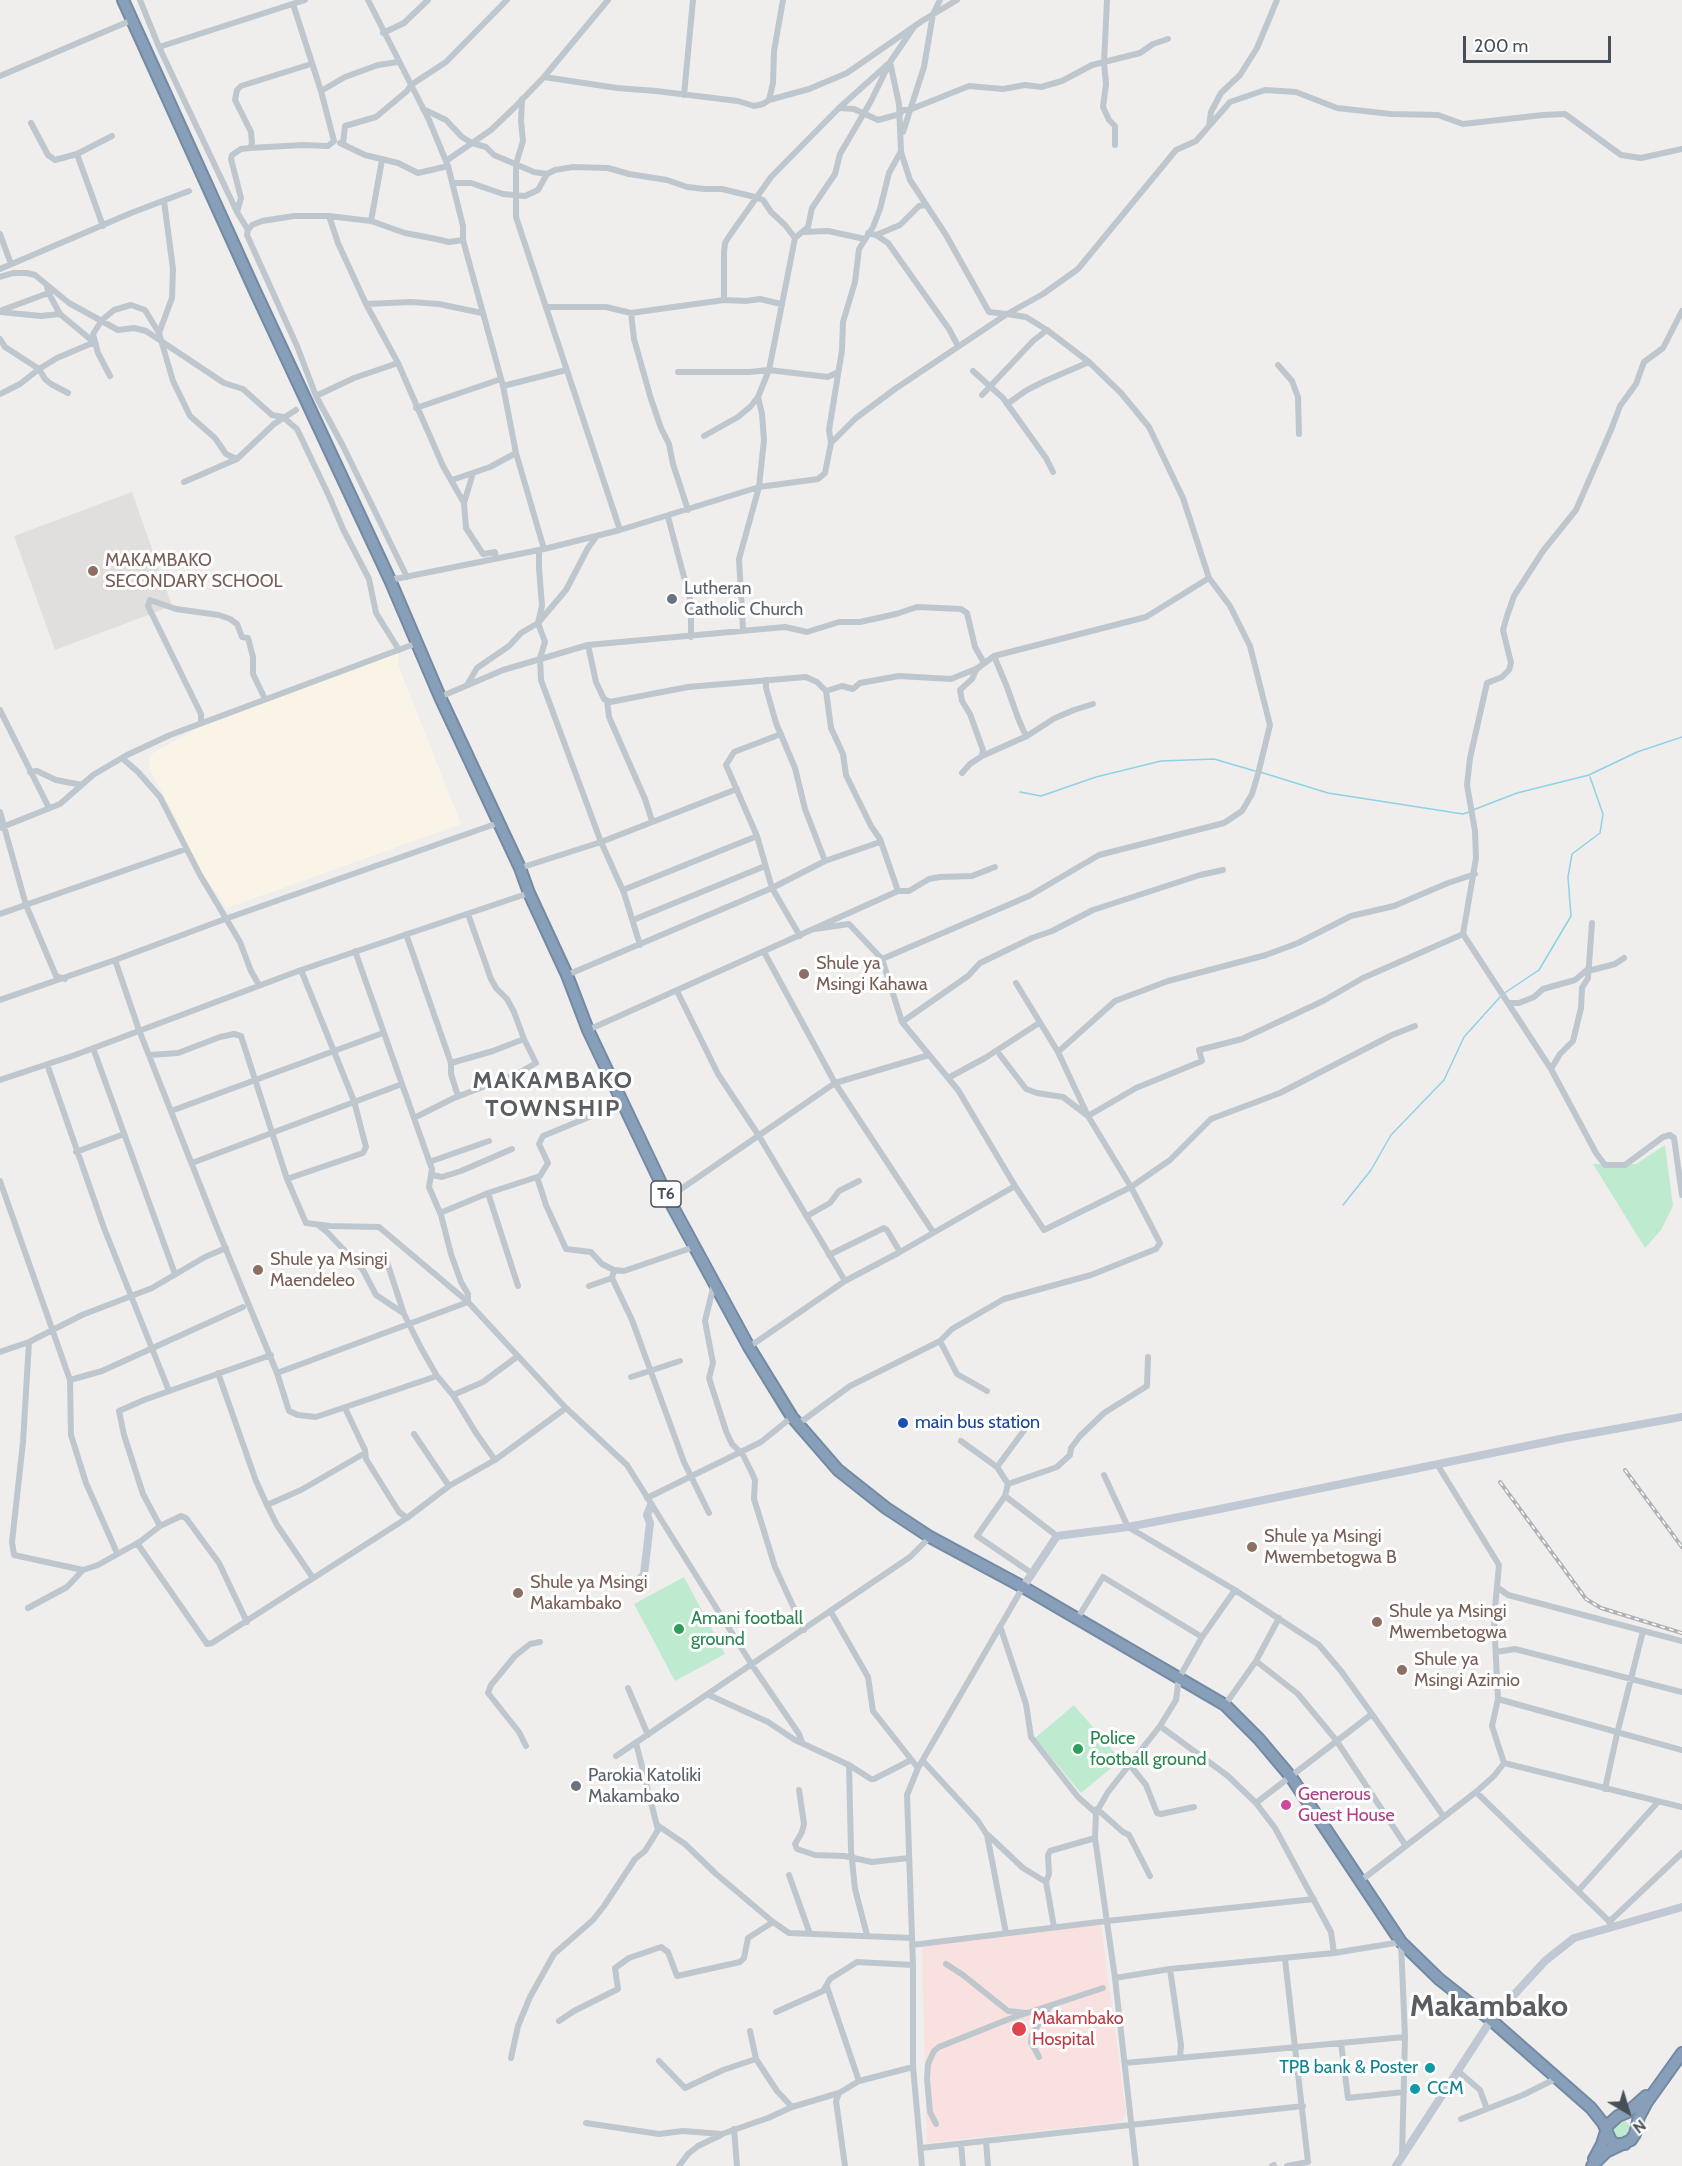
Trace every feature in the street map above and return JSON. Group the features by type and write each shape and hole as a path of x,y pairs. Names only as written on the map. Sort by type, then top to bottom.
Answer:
{"highway":[{"name":"T6","path":"123,0 390,580 440,697 520,868 529,893 567,975 588,1030 668,1198 694,1247 749,1347 795,1420 838,1470 886,1508 930,1536 1023,1587 1225,1705 1259,1739 1291,1777 1401,1942 1439,1979 1491,2020 1580,2097 1603,2112 1632,2120 1636,2128"},
{"path":"1590,2166 1606,2152 1625,2145 1635,2134 1642,2109 1682,2053"},
{"path":"1590,2166 1608,2125 1618,2116 1641,2103 1663,2078"},
{"name":"T6","path":"1580,2097 1598,2116 1611,2141 1625,2145"}],"street":[{"path":"140,0 159,47 237,212 248,230 247,235 297,345 316,396 407,577"},
{"path":"159,47 305,0"},
{"path":"368,0 423,109 453,183 463,226 463,240 502,382 516,453 542,551 538,567 542,606 538,623 545,642 540,658 541,680 602,842 623,890 640,945"},
{"path":"383,33 404,23 428,0"},
{"path":"343,144 345,126 376,117 411,85 446,62 507,0"},
{"path":"334,141 365,155 398,163 418,173 447,164 491,130 544,77 608,0"},
{"path":"684,95 693,0"},
{"path":"769,100 783,0"},
{"path":"900,137 924,67 933,14 940,0"},
{"path":"544,77 617,88 738,101 753,106 809,89 847,73 957,0"},
{"path":"1107,0 1104,63 1106,84 1103,107 1109,120 1115,126 1115,145"},
{"path":"1209,126 1211,112 1221,93 1240,75 1257,48 1277,0"},
{"path":"293,4 321,91 334,141"},
{"path":"0,76 132,20"},
{"path":"704,436 738,417 752,406 758,397 769,370 795,238 808,226 812,208 835,174 840,154 864,114 890,62 914,27"},
{"path":"839,108 854,109 878,120 900,114 903,110 909,110 969,86 1003,89 1025,85 1041,87 1062,81 1092,65 1140,53 1153,44 1168,39"},
{"path":"321,91 345,77 378,65 398,62"},
{"path":"724,300 725,243 755,196 839,108 890,62"},
{"path":"882,959 1029,896 1099,855 1216,826 1242,811 1252,794 1270,725 1250,646 1230,606 1209,578 1183,498 1149,427 1121,393 1089,362 1047,330 1026,317 989,312 946,235 910,180 901,152 900,114 890,62"},
{"path":"250,148 252,143 250,132 235,99 237,90 241,86 311,64"},
{"path":"831,443 856,418 958,346 1043,294 1078,269 1176,150 1196,141 1230,102 1265,90 1296,92 1337,108 1391,114 1438,115 1463,124 1565,114 1621,155 1641,158 1682,149"},
{"path":"522,99 523,141 516,164 518,196 516,217 548,307 566,370 620,530"},
{"path":"423,109 446,120 462,137 472,143 486,147 494,155 534,172 546,174 573,167 608,168 687,186 722,189 755,196 763,200 795,238"},
{"path":"31,123 48,155 56,160 77,154 112,136"},
{"path":"237,212 241,198 231,159 236,152 250,148 328,146 334,141"},
{"path":"390,580 542,551 668,517 759,487 818,479 825,473 831,443 829,430 842,350 843,322 855,282 859,249 880,208 890,173 901,152"},
{"path":"77,154 104,226"},
{"path":"371,221 382,160"},
{"path":"453,183 471,183 503,194 525,196 538,190 546,174"},
{"path":"0,269 189,191"},
{"path":"159,333 172,298 173,268 164,201"},
{"path":"801,233 828,231 876,235 900,225 919,206 925,205"},
{"path":"248,230 262,221 294,216 329,216 371,221 449,242 463,240"},
{"path":"329,216 338,243 366,304 398,363 443,466 464,503"},
{"path":"0,234 11,264"},
{"path":"876,235 894,250 949,329 958,346"},
{"path":"0,277 27,273 34,275 69,303 118,330 134,328 146,331 190,358 224,383 243,389 272,415 283,417 297,429 343,529 369,579 376,613 399,650"},
{"path":"255,291 268,284"},
{"path":"0,312 50,290"},
{"path":"50,290 60,314 96,344"},
{"path":"548,307 606,307 631,313 724,300 760,299 781,304"},
{"path":"366,304 411,302 439,304 482,313"},
{"path":"110,376 93,334 102,320 114,310 131,305 145,310 159,333 173,381 190,416 215,438 226,454 237,459"},
{"path":"1682,311 1663,348 1644,362 1636,384 1620,406 1608,439 1576,510 1552,538 1514,596 1503,630 1511,663 1509,670 1502,677 1487,683 1470,758 1467,785 1475,831 1475,874 1463,934 1551,1069 1596,1153 1605,1165 1625,1165 1663,1137 1670,1135 1674,1138 1682,1195"},
{"path":"0,312 41,316 60,314"},
{"path":"631,313 634,339 688,510"},
{"path":"982,395 1047,330"},
{"path":"0,339 5,346 39,369 45,380 68,393"},
{"path":"0,394 74,350 96,344"},
{"path":"1007,404 1027,390 1089,362"},
{"path":"316,396 377,369 398,363"},
{"path":"1278,365 1292,381 1298,397 1299,434"},
{"path":"416,408 502,382 566,370"},
{"path":"678,372 769,370 828,377 838,372"},
{"path":"973,371 1007,404 1046,458 1053,472"},
{"path":"743,630 739,559 759,487 764,440 758,397"},
{"path":"184,482 237,459 283,417 296,410"},
{"path":"452,480 516,453"},
{"path":"473,473 464,503 466,528 483,554 495,552 496,558"},
{"path":"668,517 691,603 692,637"},
{"path":"467,685 477,668 508,646 521,633 538,623 566,590 588,549 598,536"},
{"path":"826,692 842,686 853,689 860,683 898,676 951,680 978,668 994,656 1146,617 1209,578"},
{"path":"201,722 201,714 148,606 150,600 176,609 219,615 237,624 242,637 248,638 253,657 254,674 265,699"},
{"path":"440,697 503,670 588,645 785,627 807,632 839,622 860,622 896,615 917,607 961,609 967,613 975,647 984,663"},
{"path":"3,827 60,804 93,776 122,758 170,735 417,643"},
{"path":"588,645 596,682 604,699 610,702 688,687 806,677 817,682 826,692 831,728 843,754 846,775 880,842 898,891"},
{"path":"994,656 1021,725 1028,736"},
{"path":"978,668 972,679 960,690 962,701 979,736 983,750 982,756"},
{"path":"766,680 771,708 795,768 805,809 825,861"},
{"path":"608,700 609,717 645,799 652,821"},
{"path":"962,774 970,764 982,756 1028,736 1055,718 1093,704"},
{"path":"0,710 49,808"},
{"path":"781,734 734,752 726,765 756,836 772,888 800,936"},
{"path":"122,758 160,797 186,849 240,942 259,985"},
{"path":"30,772 37,771 56,780 82,785"},
{"path":"520,868 602,842 737,789"},
{"path":"0,812 26,905 56,976 65,979"},
{"path":"0,1000 65,979 225,919 498,823"},
{"path":"623,890 756,836"},
{"path":"567,975 772,888 825,861 880,842"},
{"path":"0,914 106,875 186,849"},
{"path":"633,920 765,866"},
{"path":"588,1030 898,891 909,891 929,879 972,876 995,867"},
{"path":"902,1022 968,976 980,963 1032,938 1052,931 1094,910 1200,875 1223,870"},
{"path":"1058,1052 1114,1001 1168,981 1266,955 1298,943 1351,916 1394,906 1475,874"},
{"path":"0,1080 93,1048 301,969 529,893"},
{"path":"414,1118 458,1096 517,1074 536,1063 514,1012 491,979 468,914"},
{"path":"1551,1069 1560,1054 1573,1041 1581,1008 1582,988 1588,978 1592,923"},
{"path":"815,929 849,924 882,959 902,1022 958,1090 1044,1230 1131,1187 1170,1160 1211,1119 1280,1093 1392,1035 1415,1026"},
{"path":"406,934 451,1063 451,1074 458,1096"},
{"path":"1088,1116 1136,1088 1202,1061 1199,1050 1242,1039 1323,1001 1363,978 1463,934"},
{"path":"355,951 432,1169 429,1187 440,1213 461,1282 468,1294 468,1302"},
{"path":"765,952 835,1083 933,1232"},
{"path":"1508,1004 1519,1003 1534,997 1544,989 1575,980 1588,969 1615,964 1624,958"},
{"path":"116,960 171,1111 271,1355 289,1411 298,1415 316,1417 437,1376"},
{"path":"287,1179 364,1152 366,1147 354,1101 301,969"},
{"path":"649,1501 692,1476 761,1442 850,1386 940,1341 952,1329 1004,1299 1090,1275 1159,1247 1160,1240 1088,1116 1058,1052 1016,983"},
{"path":"677,991 718,1074 759,1136 845,1281"},
{"path":"948,1078 985,1058 1039,1023"},
{"path":"171,1111 383,1033"},
{"path":"150,1055 178,1053 220,1037 239,1034 256,1079 287,1179 306,1222 379,1227 468,1302 566,1408 627,1465 802,1742"},
{"path":"451,1063 525,1039"},
{"path":"93,1048 175,1274"},
{"path":"668,1198 835,1083 929,1054"},
{"path":"1000,1055 1026,1089 1063,1097 1088,1116"},
{"path":"47,1064 76,1152 130,1296 169,1391"},
{"path":"192,1163 402,1084"},
{"path":"440,1213 488,1193 537,1177 545,1170 548,1163 539,1144 543,1136 623,1103"},
{"path":"76,1152 124,1134"},
{"path":"429,1162 489,1141"},
{"path":"432,1175 442,1177 461,1171 512,1149"},
{"path":"537,1177 546,1205 566,1249 591,1252 602,1264 614,1270 624,1271 694,1247"},
{"path":"0,1181 70,1380 71,1436 86,1483 117,1553"},
{"path":"807,1216 830,1203 838,1191 859,1181"},
{"path":"749,1347 845,1281 1015,1186"},
{"path":"488,1193 518,1286"},
{"path":"316,1224 328,1233 363,1270 376,1295 404,1314"},
{"path":"830,1255 884,1228 900,1252"},
{"path":"0,1352 29,1342 82,1315 152,1288 226,1248"},
{"path":"384,1253 404,1314 437,1376 444,1388 453,1395 495,1460"},
{"path":"614,1270 612,1278 632,1320 684,1461 709,1513"},
{"path":"589,1286 612,1278"},
{"path":"714,1283 705,1322 713,1363 709,1378 726,1431 732,1444 751,1470 754,1480 754,1499 775,1567 804,1630"},
{"path":"277,1373 468,1302"},
{"path":"70,1380 102,1371 243,1307"},
{"path":"940,1341 957,1374 987,1391"},
{"path":"29,1342 23,1442 12,1550 14,1555 83,1570"},
{"path":"160,1526 143,1494 118,1415 119,1411 271,1355"},
{"path":"453,1395 483,1382 518,1356"},
{"path":"1008,1484 1057,1467 1070,1455 1071,1448 1080,1436 1104,1413 1147,1386 1148,1357"},
{"path":"631,1377 680,1361"},
{"path":"218,1373 256,1481 267,1505 277,1525 313,1578"},
{"path":"345,1408 366,1459 399,1512 407,1518"},
{"path":"137,1543 207,1644 248,1622 407,1518 449,1486 495,1460 566,1408"},
{"path":"1005,1496 1057,1536 1128,1527 1565,1438 1682,1417"},
{"path":"997,1467 1028,1425"},
{"path":"414,1434 449,1486"},
{"path":"961,1441 997,1467 1008,1484 1005,1496 977,1536 1033,1574"},
{"path":"267,1505 301,1490 365,1453"},
{"path":"1437,1464 1499,1565 1494,1619 1498,1699 1492,1726 1504,1763"},
{"path":"1104,1475 1128,1527 1235,1590 1319,1645 1341,1671 1444,1817"},
{"path":"636,1584 644,1574 650,1523 647,1515 649,1501"},
{"path":"28,1608 68,1587 83,1570 98,1565 177,1517 186,1518 219,1563 248,1622"},
{"path":"616,1756 710,1695 910,1557 930,1536"},
{"path":"922,2166 913,2067 913,1965 908,1795 918,1768 1023,1587 1057,1536"},
{"path":"1077,1619 1103,1577 1202,1637"},
{"path":"1497,1587 1508,1595 1682,1641"},
{"path":"1136,2166 1115,1978 1095,1838 1097,1811 1129,1764 1160,1726 1176,1700 1179,1678 1202,1637 1235,1590"},
{"path":"831,1612 868,1677 873,1711 918,1768"},
{"path":"1225,1705 1256,1661 1279,1618"},
{"path":"1000,1626 1026,1704 1031,1737 1078,1797 1129,1835 1150,1876"},
{"path":"1605,1789 1643,1631"},
{"path":"525,1746 519,1732 488,1693 491,1685 515,1656 530,1644 540,1642"},
{"path":"1496,1652 1515,1649 1682,1692"},
{"path":"1256,1661 1298,1694 1336,1740 1406,1846"},
{"path":"628,1688 648,1735"},
{"path":"710,1695 768,1722 871,1779 910,1760"},
{"path":"1498,1699 1617,1734 1682,1750"},
{"path":"1256,1803 1372,1714"},
{"path":"1160,1726 1228,1776 1256,1803 1275,1827 1331,1932 1334,1953"},
{"path":"511,2058 526,2007 538,1980 551,1959 565,1943 593,1920 635,1858 648,1846 658,1830 636,1743"},
{"path":"923,1761 978,1821 987,1835 1023,1868 1046,1882"},
{"path":"1504,1763 1682,1807"},
{"path":"1359,1882 1476,1792 1494,1776 1504,1763"},
{"path":"1129,1764 1146,1785 1157,1813 1194,1807"},
{"path":"849,1765 855,1889 867,1935"},
{"path":"799,1790 804,1824 795,1846 814,1855 872,1862 909,1858"},
{"path":"1476,1792 1612,1924"},
{"path":"1578,1891 1658,1802"},
{"path":"657,1825 685,1844 773,1923 789,1933 867,1935 912,1941 1054,1928 1314,1899"},
{"path":"987,1835 1006,1933"},
{"path":"1054,1928 1046,1882 1049,1874 1048,1855 1050,1851 1095,1838"},
{"path":"1612,1924 1682,1853"},
{"path":"789,1875 810,1934"},
{"path":"1396,2166 1491,2020 1545,1961 1574,1938 1612,1924 1682,1907"},
{"path":"559,2021 618,1989 615,1968 629,1958 661,1947 668,1952 677,1976 740,1962 744,1958 748,1938 773,1923"},
{"path":"1115,1978 1170,1969 1334,1953 1401,1942 1406,2037 1402,2157"},
{"path":"1285,1959 1308,2162 1287,2166"},
{"path":"859,2081 827,1987 828,1981 858,1962 913,1965"},
{"path":"946,1965 963,1975 1008,2011 1030,2013"},
{"path":"1170,1969 1181,2045 1180,2057"},
{"path":"776,2012 823,1991 827,1987"},
{"path":"936,2124 930,2112 927,2079 928,2064 933,2052 971,2034 1103,1988"},
{"path":"1039,2057 1031,2042 1032,2035 1050,2006"},
{"path":"750,2031 756,2059 777,2091 792,2107"},
{"path":"1125,2063 1406,2037"},
{"path":"1341,2043 1348,2098 1404,2092"},
{"path":"659,2061 685,2088 723,2070 756,2059"},
{"path":"679,2166 698,2146 722,2134 792,2107 839,2093 859,2081 913,2067"},
{"path":"1458,2071 1480,2090 1487,2109"},
{"path":"1461,2119 1523,2095 1557,2078"},
{"path":"839,2093 836,2101 845,2166"},
{"path":"921,2148 1303,2106"},
{"path":"586,2123 659,2134 683,2131 722,2134"},
{"path":"734,2129 738,2166"},
{"path":"987,2141 988,2166"},
{"path":"961,2144 963,2166"}],"shaded area":[{"name":"MAKAMBAKO SECONDARY SCHOOL","path":"132,492 172,606 55,650 14,536"},
{"path":"399,650 398,665 461,824 227,908 193,860 176,818 149,768 150,755 216,717"},
{"name":"Makambako Hospital","path":"1101,1925 1126,2113 1121,2122 927,2143 922,1945"}],"green space":[{"path":"1665,1145 1673,1206 1661,1230 1645,1248 1593,1164 1636,1164"},
{"name":"Amani football ground","path":"684,1577 725,1654 675,1681 634,1604"},
{"name":"Police football ground","path":"1074,1705 1121,1760 1081,1793 1035,1738"},
{"path":"1622,2120 1628,2123 1631,2129 1627,2139 1613,2139 1611,2126"}],"waterway":[{"path":"1473,810 1517,793 1589,775 1637,752 1682,737"},
{"path":"1020,792 1041,796 1096,777 1161,761 1214,759 1255,771"},
{"path":"1260,772 1328,793 1463,814 1469,812"},
{"path":"1503,994 1539,970 1571,916 1568,877 1572,854 1600,833 1603,814 1590,777"},
{"path":"1343,1205 1371,1170 1391,1135 1444,1080 1464,1037 1500,997"}],"railway":[{"path":"1625,1470 1682,1547"},
{"path":"1500,1482 1586,1599 1601,1608 1682,1633"}],"place":[{"name":"MAKAMBAKO SECONDARY SCHOOL","path":"93,571"},
{"name":"Lutheran Catholic Church","path":"672,599"},
{"name":"Shule ya Msingi Kahawa","path":"804,974"},
{"name":"Shule ya Msingi Maendeleo","path":"258,1270"},
{"name":"main bus station","path":"903,1423"},
{"name":"Shule ya Msingi Mwembetogwa B","path":"1252,1547"},
{"name":"Shule ya Msingi Makambako","path":"518,1593"},
{"name":"Shule ya Msingi Mwembetogwa","path":"1377,1622"},
{"name":"Amani football ground","path":"679,1629"},
{"name":"Shule ya Msingi Azimio","path":"1402,1670"},
{"name":"Police football ground","path":"1078,1749"},
{"name":"Parokia Katoliki Makambako","path":"576,1786"},
{"name":"Generous Guest House","path":"1286,1805"},
{"name":"Makambako Hospital","path":"1019,2029"},
{"name":"TPB bank & Poster","path":"1430,2068"},
{"name":"CCM","path":"1415,2089"}],"district":[{"name":"MAKAMBAKO TOWNSHIP","path":"553,1095"},
{"name":"Makambako","path":"1489,2007"}]}
